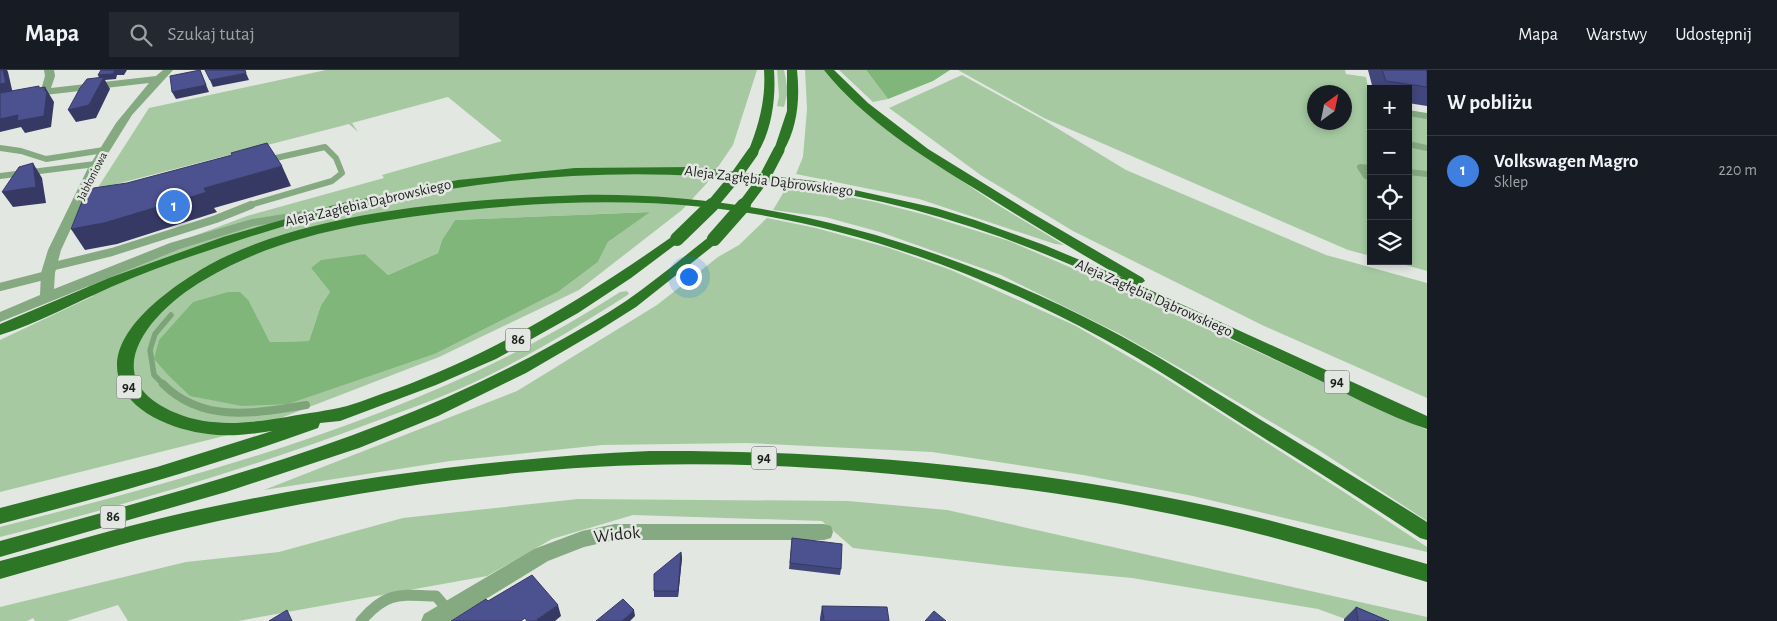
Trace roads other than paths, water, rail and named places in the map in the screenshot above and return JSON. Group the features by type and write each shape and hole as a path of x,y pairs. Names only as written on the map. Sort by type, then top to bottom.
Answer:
{"main road":[{"name":"86","path":"0,516 261,443 424,384 464,368 501,349 615,284 677,239 726,192 753,152 761,135 769,107 771,86 769,70"},
{"name":"86","path":"0,549 226,485 353,443 432,412 521,369 593,328 631,304 714,240 748,201 771,169 791,121 794,102 792,70"},
{"name":"94","path":"829,70 869,109 932,156 1081,249 1247,341"},
{"name":"Aleja Zagłębia Dąbrowskiego","path":"0,330 164,260 216,242 364,200 454,183 559,171 675,169 793,182 869,195 905,204 1012,237 1088,268 1427,423"},
{"name":"94","path":"344,413 250,427 214,429 192,425 153,410 136,398 126,382 123,367 127,351 136,335 165,301 180,289 226,262 277,242 359,222 426,211 489,204 586,198 682,202 790,217 844,229 919,253 1006,286 1082,321 1140,352 1427,532"},
{"name":"94","path":"0,570 179,522 248,507 403,480 536,464 622,460 752,458 910,468 1052,486 1166,506 1278,530 1427,573"}],"street":[{"path":"45,92 50,76 49,70"},
{"name":"Jabłoniowa","path":"47,296 48,271 57,244 79,208 95,164 136,102 168,70"},
{"path":"0,101 45,92 157,79"},
{"path":"0,317 47,296 175,246 252,223 310,214"},
{"name":"Widok","path":"431,621 541,555 582,540 615,532 824,532"}],"lane":[{"path":"1412,114 1427,116"},
{"path":"1412,145 1427,148"},
{"path":"0,287 154,240 238,210 332,181 342,173 336,158 325,147 256,163"},
{"path":"0,148 21,151 46,159 104,150"},
{"path":"0,176 95,164"},
{"path":"1366,176 1360,167 1367,168"},
{"path":"1412,172 1427,174"},
{"path":"361,621 375,605 398,595 436,596 448,610"}],"waterway":[{"path":"163,384 154,375 150,350 155,334 171,315"},
{"path":"163,384 179,397 195,405 213,410 231,412 268,411 306,405"}],"place":[{"name":"Volkswagen Magro","path":"174,206"}]}
